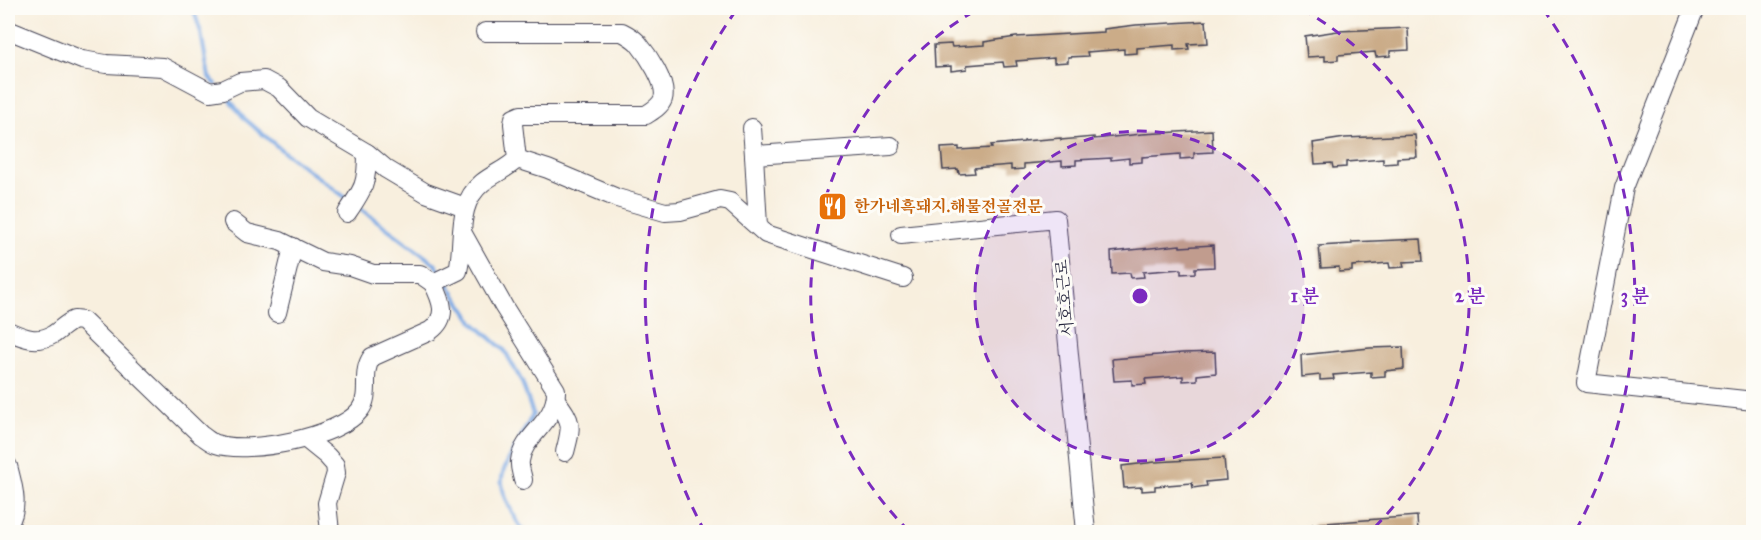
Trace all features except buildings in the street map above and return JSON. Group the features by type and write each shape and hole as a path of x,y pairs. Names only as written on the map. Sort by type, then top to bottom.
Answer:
{"street":[{"path":"1695,8 1624,188 1586,383 1754,401"},
{"path":"8,30 82,60 106,64 163,67 216,91 240,82 264,80 279,87 308,118 367,153 386,169 426,193 465,207"},
{"path":"485,32 622,32 637,42 662,81 663,99 646,115 521,115 514,118 517,159"},
{"path":"752,128 758,226"},
{"path":"754,155 891,146"},
{"path":"352,205 367,177 367,153"},
{"path":"434,282 458,271 465,207 471,195 481,184 517,159"},
{"path":"517,159 548,169 617,198 665,212 680,211 714,201 730,202 766,234 903,278"},
{"name":"서호호근로","path":"901,236 1056,219 1086,532"},
{"path":"8,331 28,340 38,340 52,335 70,322 79,319 83,321 201,435 215,444 231,447 306,439 351,418 361,409 365,400 367,364 372,357 430,331 438,325 442,315 440,297 434,282 420,274 373,274 350,266 323,262 280,241 247,233 233,222"},
{"path":"462,232 504,307 556,390 553,410 522,454 520,463 523,480"},
{"path":"277,313 292,247"},
{"path":"556,400 569,418 570,434 565,452"},
{"path":"306,439 335,465 336,473 327,503 330,532"},
{"path":"8,466 15,503 13,516 8,525"}],"waterway":[{"path":"193,8 201,33 209,77 216,84"},
{"path":"225,94 245,119 285,153 349,200"},
{"path":"357,206 435,264 442,275"},
{"path":"447,283 474,323 505,351 522,382 533,414 520,439"},
{"path":"515,448 504,470 502,484 511,510 524,532"}],"place":[{"name":"한가네흑돼지.해물전골전문","path":"833,206"}]}
